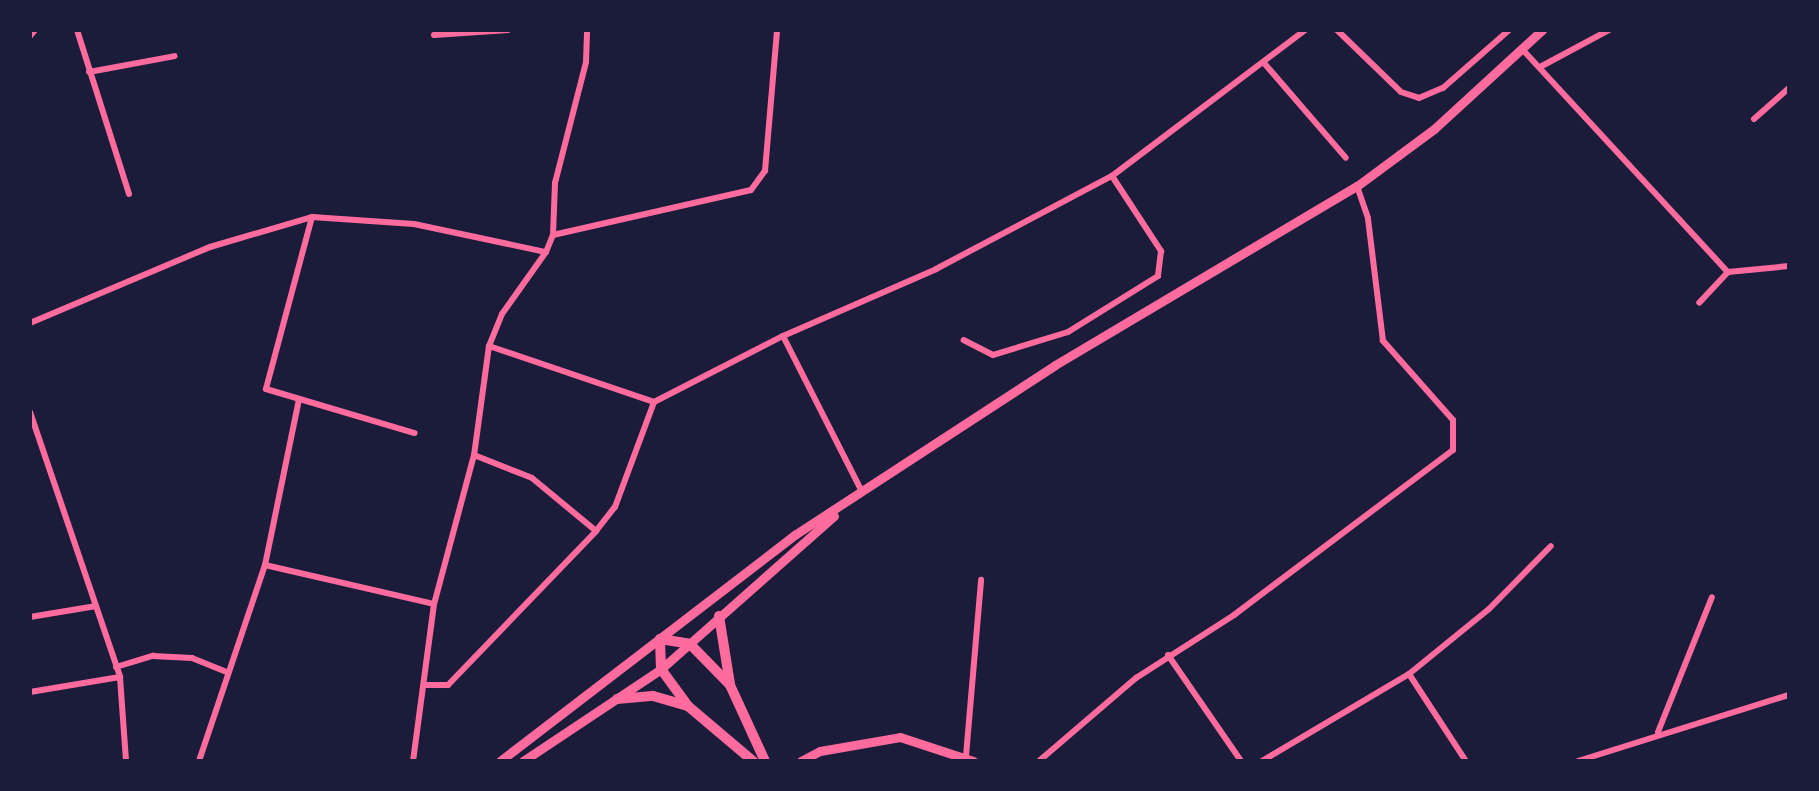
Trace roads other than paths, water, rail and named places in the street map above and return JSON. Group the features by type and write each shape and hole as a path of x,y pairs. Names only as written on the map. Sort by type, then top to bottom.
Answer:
{"main road":[{"path":"719,616 730,685 765,761"},
{"path":"730,685 690,644 660,639 661,669 688,706 754,761"},
{"path":"616,698 652,696 688,706"}],"street":[{"path":"30,36 36,30"},
{"path":"77,30 129,194"},
{"path":"434,35 508,30"},
{"path":"413,761 434,604 474,455 489,346 502,314 546,252 553,235 556,183 586,62 586,30"},
{"path":"553,235 752,190 765,171 778,30"},
{"path":"426,685 448,685 596,531 614,507 654,402 783,336 936,268 1112,176 1306,30"},
{"path":"1337,30 1401,92 1419,98 1443,88 1509,30"},
{"path":"500,761 796,534 1055,365 1358,186 1542,30"},
{"path":"1540,67 1609,30"},
{"path":"1522,48 1728,272"},
{"path":"89,72 175,56"},
{"path":"1264,63 1346,158"},
{"path":"1754,118 1789,88"},
{"path":"964,340 993,354 1068,332 1158,276 1161,251 1112,176"},
{"path":"1039,761 1168,655 1234,615 1455,446 1453,420 1383,341 1368,218 1358,186"},
{"path":"30,323 210,246 312,217 414,224 546,252"},
{"path":"312,217 266,389 415,433"},
{"path":"1699,304 1728,272 1789,266"},
{"path":"783,336 862,494"},
{"path":"489,346 654,402"},
{"path":"198,761 265,565 299,399"},
{"path":"30,412 120,677 126,761"},
{"path":"474,455 532,478 596,531"},
{"path":"523,761 661,669 852,501"},
{"path":"1262,761 1410,674 1489,610 1551,546"},
{"path":"265,565 434,604"},
{"path":"802,761 820,751 900,737 970,758 981,580"},
{"path":"1658,732 1712,596"},
{"path":"30,617 96,606"},
{"path":"1168,655 1241,761"},
{"path":"116,667 153,656 192,658 228,672"},
{"path":"1410,674 1466,761"},
{"path":"30,692 120,677"},
{"path":"1578,761 1658,732 1789,695"}]}
